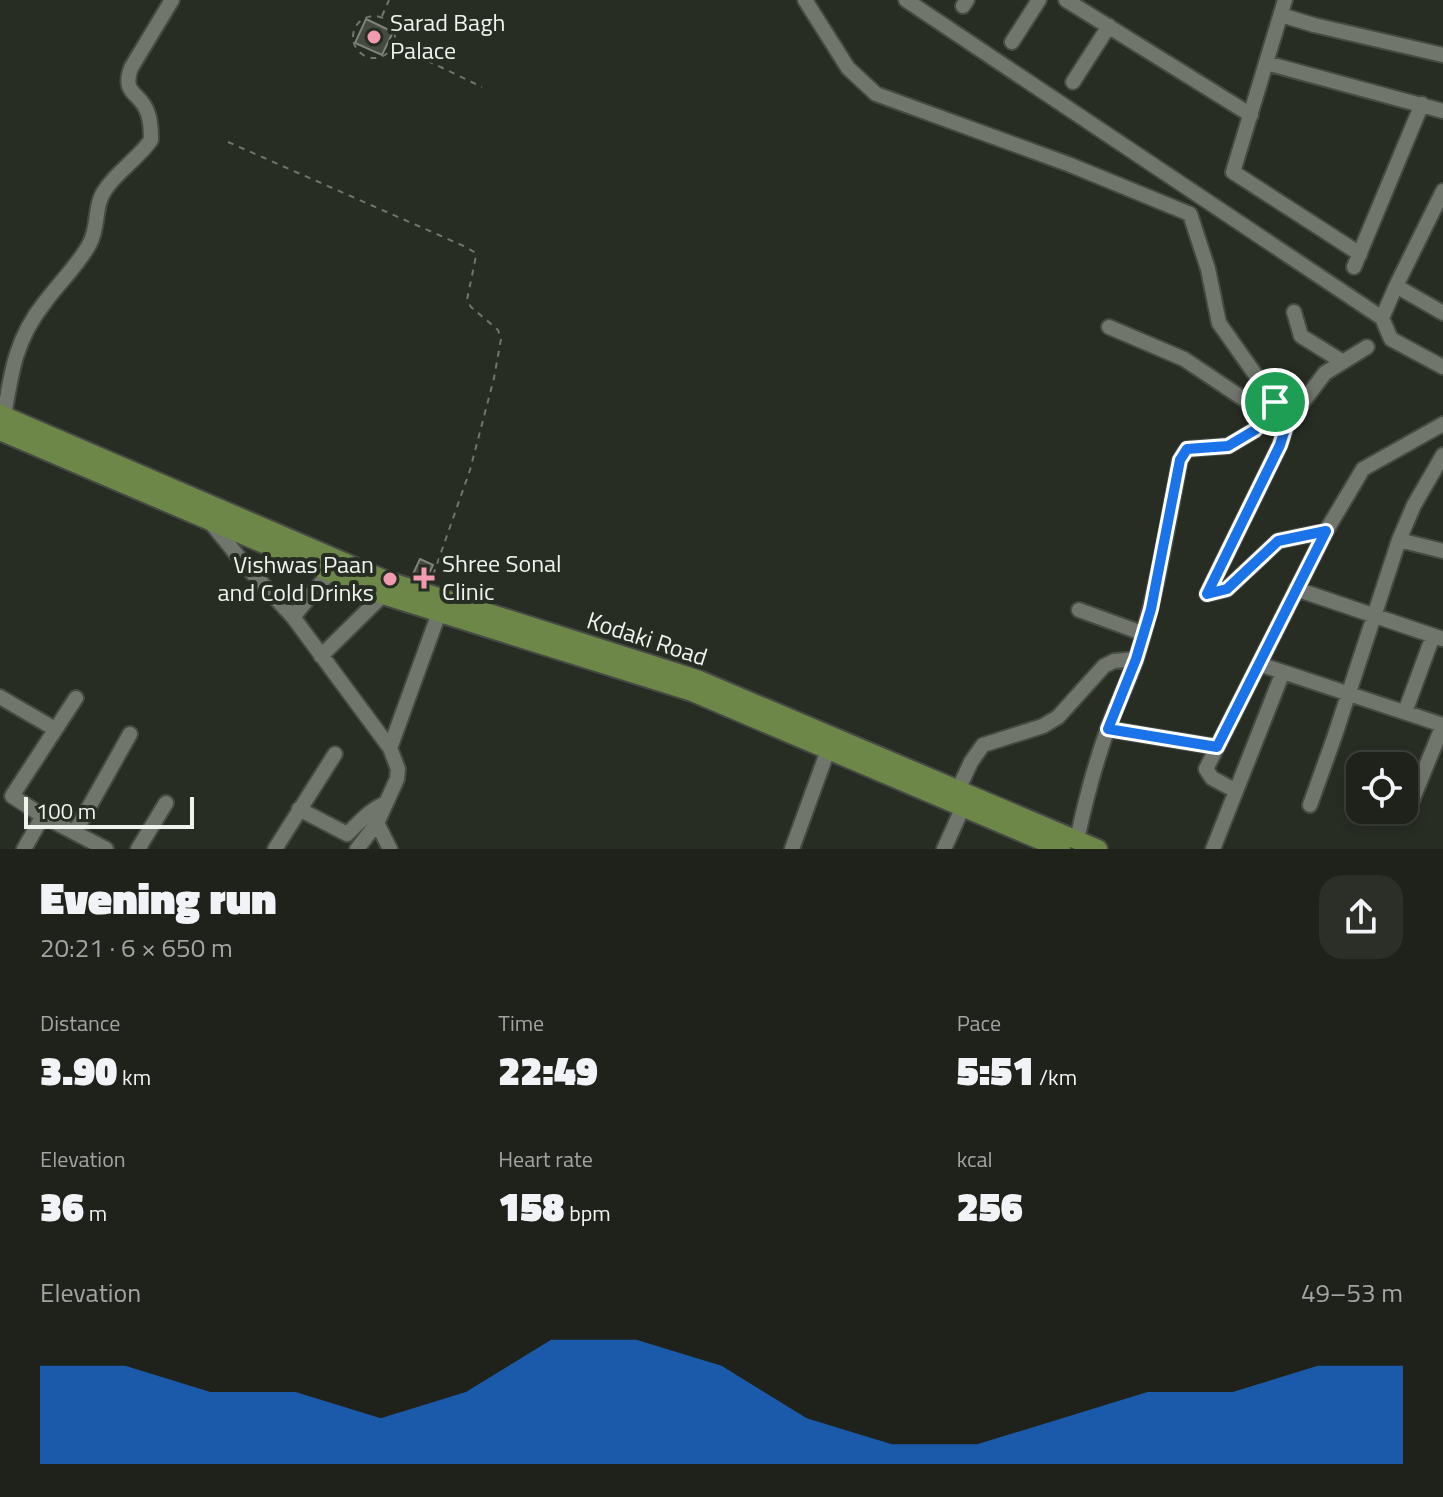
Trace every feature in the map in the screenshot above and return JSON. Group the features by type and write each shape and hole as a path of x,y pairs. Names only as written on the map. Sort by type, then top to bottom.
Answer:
{"main road":[{"name":"Kodaki Road","path":"1,421 209,520 383,595 692,692 828,750 960,798"},
{"name":"Kodaki Road","path":"1,421 388,581 697,679 1069,845 1098,849"}],"street":[{"path":"1,421 18,346 31,321 90,243 104,191 151,140 148,111 127,80 172,0"},
{"path":"805,0 848,68 876,94 1068,164 1190,214 1208,269 1219,323 1270,408"},
{"path":"906,0 1382,318 1391,339 1443,367"},
{"path":"1012,42 1039,0"},
{"path":"1066,0 1251,115"},
{"path":"1285,0 1233,172 1357,261 1422,104"},
{"path":"1281,15 1443,55"},
{"path":"1073,82 1109,26"},
{"path":"1266,63 1443,111"},
{"path":"1382,318 1441,200"},
{"path":"1396,286 1442,310"},
{"path":"1294,312 1301,336 1343,362"},
{"path":"1109,327 1184,359 1270,408 1287,423"},
{"path":"1326,531 1278,541 1227,589 1207,594 1280,445 1287,423 1325,373 1367,347"},
{"path":"1069,845 1151,609 1183,453 1187,449 1228,446 1255,430 1270,408"},
{"path":"1236,791 1212,778 1206,769 1326,531 1363,469 1443,424"},
{"path":"1310,805 1399,540 1414,505 1443,455"},
{"path":"209,520 293,617 390,748 398,769 397,779 377,823 357,849"},
{"path":"1399,540 1443,551"},
{"path":"293,617 330,572"},
{"path":"1296,589 1438,637 1405,712"},
{"path":"321,656 383,595"},
{"path":"1079,610 1142,633"},
{"path":"390,748 439,613"},
{"path":"944,849 971,762 983,745 1043,726 1058,717 1104,666 1114,661 1136,659"},
{"path":"1259,664 1443,725 1418,786"},
{"path":"1213,849 1283,672"},
{"path":"0,697 55,729"},
{"path":"76,698 6,792 43,816 106,849"},
{"path":"1108,729 1217,747"},
{"path":"75,832 130,734"},
{"path":"792,849 828,750"},
{"path":"275,849 335,754"},
{"path":"138,849 166,803"},
{"path":"299,809 347,834 362,817 386,803"},
{"path":"24,849 43,816"},
{"path":"377,823 390,849"}],"path":[{"path":"381,17 389,0"},
{"path":"381,17 393,29 394,45 382,57 366,57 355,46 354,29 365,18 381,17"},
{"path":"394,45 482,87"},
{"path":"228,142 466,247 476,256 467,300 498,330 501,339 470,470 427,594"}],"building":[{"name":"Sarad Bagh Palace","path":"366,19 393,32 382,55 355,43"},
{"path":"420,559 433,565 426,580 412,576"}],"place":[{"name":"Sarad Bagh Palace","path":"374,37"},
{"name":"Shree Sonal Clinic","path":"424,578"},
{"name":"Vishwas Paan and Cold Drinks","path":"390,579"}],"route":[{"path":"1275,402 1287,423 1280,445 1207,594 1227,589 1278,541 1326,531 1217,747 1108,729 1136,659 1151,609 1183,453 1187,449 1228,446 1255,430 1275,402"}]}
